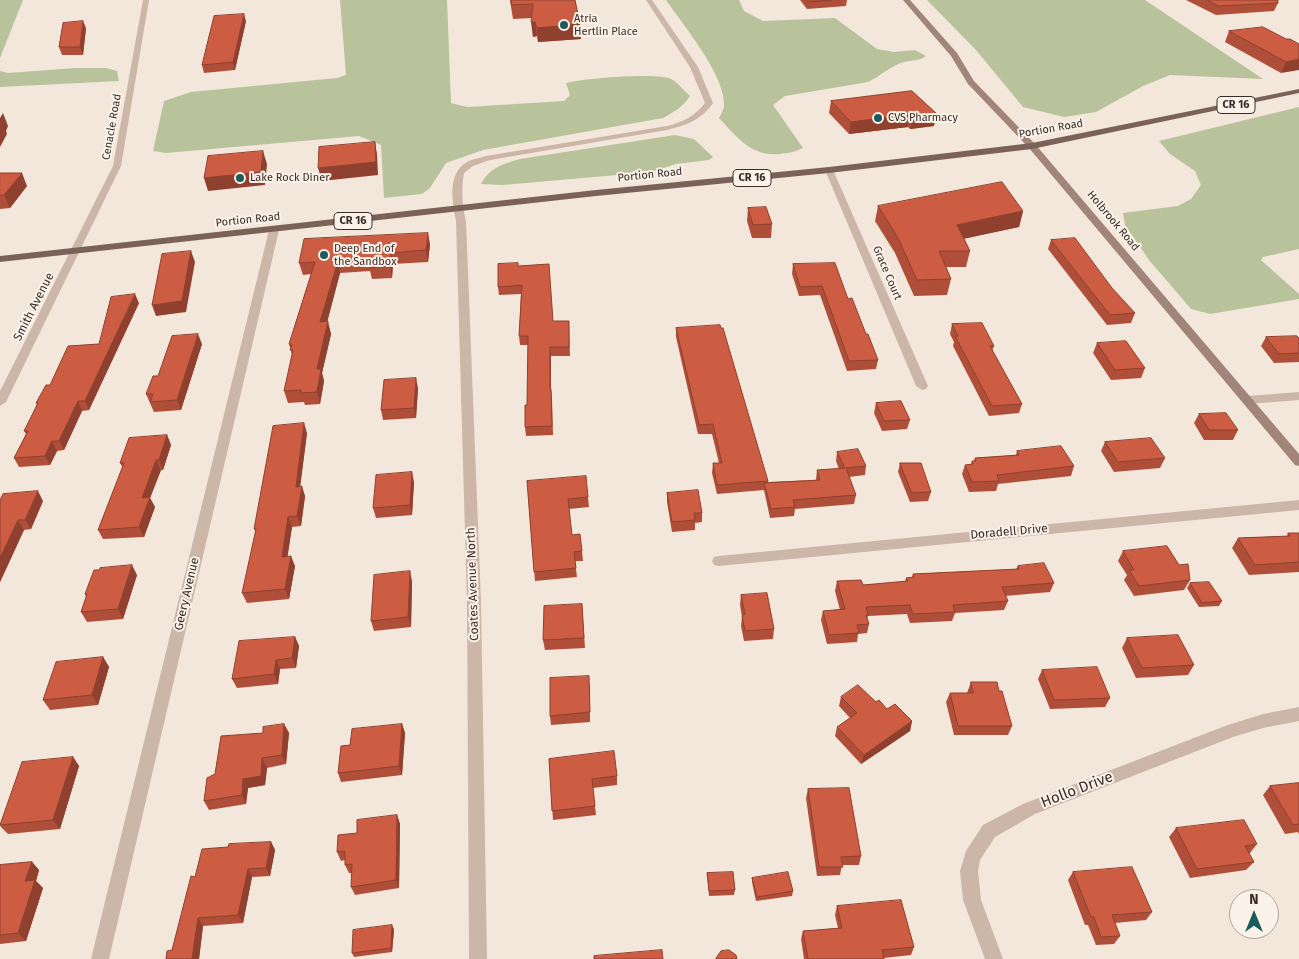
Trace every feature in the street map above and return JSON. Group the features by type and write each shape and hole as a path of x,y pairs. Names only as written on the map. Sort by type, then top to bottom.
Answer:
{"main road":[{"name":"Portion Road","path":"0,259 829,170 1032,146 1299,92"}],"street":[{"name":"Cenacle Road","path":"77,250 117,166 146,0"},
{"path":"458,209 457,184 460,172 470,164 489,158 667,128 684,124 700,116 709,103 694,66 649,0"},
{"name":"Holbrook Road","path":"906,0 954,55 971,82 1032,146 1299,462"},
{"name":"Grace Court","path":"829,170 922,386"},
{"name":"Coates Avenue North","path":"458,209 461,221 474,601 478,959"},
{"name":"Geery Avenue","path":"100,959 274,230"},
{"name":"Smith Avenue","path":"0,402 77,250"},
{"path":"1248,400 1299,396"},
{"name":"Doradell Drive","path":"720,561 1299,505"},
{"name":"Hollo Drive","path":"994,959 972,900 969,871 972,857 989,830 1029,809 1231,731 1264,721 1299,714"}],"green space":[{"path":"0,0 23,0 0,58"},
{"path":"340,0 447,0 451,103 467,107 564,101 570,95 566,83 633,76 672,79 690,96 675,111 663,118 483,150 446,163 430,188 422,194 384,198 381,145 359,136 166,153 153,151 164,101 191,92 337,78 346,75"},
{"path":"666,0 739,0 744,11 763,21 835,18 877,49 894,52 915,50 926,56 919,60 899,64 868,82 785,96 773,105 803,148 780,154 770,154 753,149 745,144 719,118 724,107 719,81 693,37"},
{"path":"927,0 1145,0 1263,79 1170,75 1143,86 1096,112 1064,117 1023,107 976,50"},
{"path":"75,68 106,68 117,71 119,81 0,87 0,71 8,73"},
{"path":"1299,107 1299,249 1263,257 1261,260 1299,294 1299,299 1210,314 1191,309 1149,260 1125,225 1123,213 1178,206 1191,199 1201,185 1195,171 1170,154 1159,141"},
{"path":"675,135 694,139 713,157 709,160 676,164 651,172 503,185 481,184 493,170 520,159"}],"building":[{"path":"511,0 575,0 580,24 537,28 535,22 531,22 533,4 512,5"},
{"path":"806,0 832,0 808,2"},
{"path":"1207,0 1278,0 1278,3 1219,6"},
{"path":"244,14 233,62 202,65 214,16"},
{"path":"83,21 80,47 59,47 63,23"},
{"path":"1263,27 1299,44 1299,59 1286,62 1229,31"},
{"path":"912,91 937,114 912,117 910,114 851,122 831,101"},
{"path":"375,142 376,162 318,168 319,147"},
{"path":"263,151 261,172 204,178 208,156"},
{"path":"0,173 22,173 4,195 0,195"},
{"path":"1002,182 1023,211 957,225 970,251 939,251 951,279 917,280 898,238 878,206"},
{"path":"766,207 772,224 753,225 748,208"},
{"path":"428,233 426,250 391,253 390,266 369,268 370,259 338,261 320,322 328,321 317,369 321,369 317,392 301,393 301,390 284,391 293,350 290,350 292,344 289,344 315,262 299,263 304,239"},
{"path":"1075,238 1112,288 1135,313 1110,315 1051,240"},
{"path":"191,251 182,301 152,305 162,254"},
{"path":"518,263 518,266 549,264 553,321 569,321 569,347 550,347 552,426 525,427 528,336 519,336 522,285 498,287 498,264"},
{"path":"835,263 848,299 852,298 878,360 849,361 822,286 800,287 793,264"},
{"path":"135,294 85,401 78,401 59,441 52,441 45,456 14,458 28,431 24,431 38,403 36,403 46,385 50,385 68,346 99,344 111,297"},
{"path":"982,323 994,346 990,346 1022,404 992,406 955,336 958,336 952,324"},
{"path":"720,325 723,328 768,481 717,485 713,463 722,463 713,424 699,425 676,328"},
{"path":"198,334 177,400 150,402 153,394 146,394 153,376 158,376 172,336"},
{"path":"1297,336 1299,338 1299,353 1279,354 1266,337"},
{"path":"1126,341 1145,368 1115,370 1097,343"},
{"path":"416,378 414,408 381,410 384,380"},
{"path":"901,401 910,420 884,421 876,403"},
{"path":"1226,413 1238,430 1209,430 1199,414"},
{"path":"304,423 296,487 302,486 297,516 288,517 282,557 291,556 285,589 242,593 256,529 254,529 273,426"},
{"path":"167,435 159,460 156,460 142,498 150,497 139,527 98,530 124,463 120,463 129,438"},
{"path":"1151,438 1165,458 1118,462 1105,442"},
{"path":"1061,446 1074,466 997,475 999,481 972,482 965,465 973,464 972,461 976,461 975,458 1019,455 1017,451"},
{"path":"858,449 866,466 846,468 856,495 793,500 795,507 771,509 764,483 820,480 817,470 845,468 837,452"},
{"path":"900,463 921,463 931,492 912,493"},
{"path":"412,472 410,505 373,508 376,475"},
{"path":"586,476 588,497 568,499 572,535 580,534 582,551 574,552 576,568 534,572 527,481"},
{"path":"698,490 702,513 694,513 695,520 672,522 667,493"},
{"path":"38,491 25,520 18,520 0,558 0,500 3,494"},
{"path":"1288,533 1299,533 1299,562 1255,565 1238,538 1290,536"},
{"path":"1167,546 1179,565 1188,564 1190,580 1139,586 1129,570 1134,570 1123,551"},
{"path":"1044,563 1054,583 1002,587 1008,601 953,605 955,612 913,614 910,605 866,607 869,624 857,625 859,633 829,635 823,611 845,609 837,581 861,580 863,585 908,581 906,578 914,577 913,574 1019,569 1018,566"},
{"path":"132,565 118,609 81,612 87,594 85,594 94,570"},
{"path":"410,571 408,617 371,621 374,575"},
{"path":"1209,582 1222,601 1202,603 1190,583"},
{"path":"767,593 774,629 745,631 742,616 745,614 741,595"},
{"path":"582,604 584,638 543,640 544,606"},
{"path":"1178,635 1194,665 1142,668 1127,638"},
{"path":"295,637 292,658 276,660 274,674 232,679 239,641"},
{"path":"103,657 92,695 43,700 56,662"},
{"path":"1097,667 1110,698 1054,700 1042,670"},
{"path":"589,676 590,712 550,716 550,678"},
{"path":"971,682 997,682 999,691 1002,691 1012,726 958,726 950,693 973,693"},
{"path":"858,685 876,702 879,700 887,709 895,704 912,721 864,755 837,727 857,713 841,697"},
{"path":"284,724 282,755 262,758 261,776 243,779 242,795 204,801 207,778 215,774 221,736 263,733 263,727"},
{"path":"402,724 399,766 338,773 341,746 350,745 352,729"},
{"path":"614,751 617,776 592,779 595,806 552,811 549,759"},
{"path":"73,757 53,820 0,825 22,762"},
{"path":"1299,783 1299,824 1293,825 1270,786"},
{"path":"849,788 861,856 841,857 843,867 819,867 808,789"},
{"path":"397,815 396,880 351,887 352,864 345,865 345,851 337,852 338,835 357,833 357,820"},
{"path":"1244,820 1257,844 1245,846 1254,862 1197,869 1176,828"},
{"path":"271,842 266,868 248,869 238,915 198,918 192,959 166,959 167,951 172,950 191,876 195,877 202,849 228,847 229,844"},
{"path":"32,862 25,881 35,880 18,933 0,935 0,865"},
{"path":"1132,867 1152,912 1112,915 1120,936 1101,937 1073,872"},
{"path":"733,872 735,890 709,891 707,873"},
{"path":"788,872 793,891 757,897 752,878"},
{"path":"901,900 914,947 882,950 884,959 808,959 803,931 842,928 837,906"},
{"path":"392,925 391,948 352,953 353,930"},
{"path":"662,950 663,959 594,959 594,956"},
{"path":"729,950 736,955 737,959 716,959 721,951"}],"place":[{"name":"Atria Hertlin Place","path":"564,25"},
{"name":"CVS Pharmacy","path":"878,118"},
{"name":"Lake Rock Diner","path":"240,178"},
{"name":"Deep End of the Sandbox","path":"324,255"}]}
